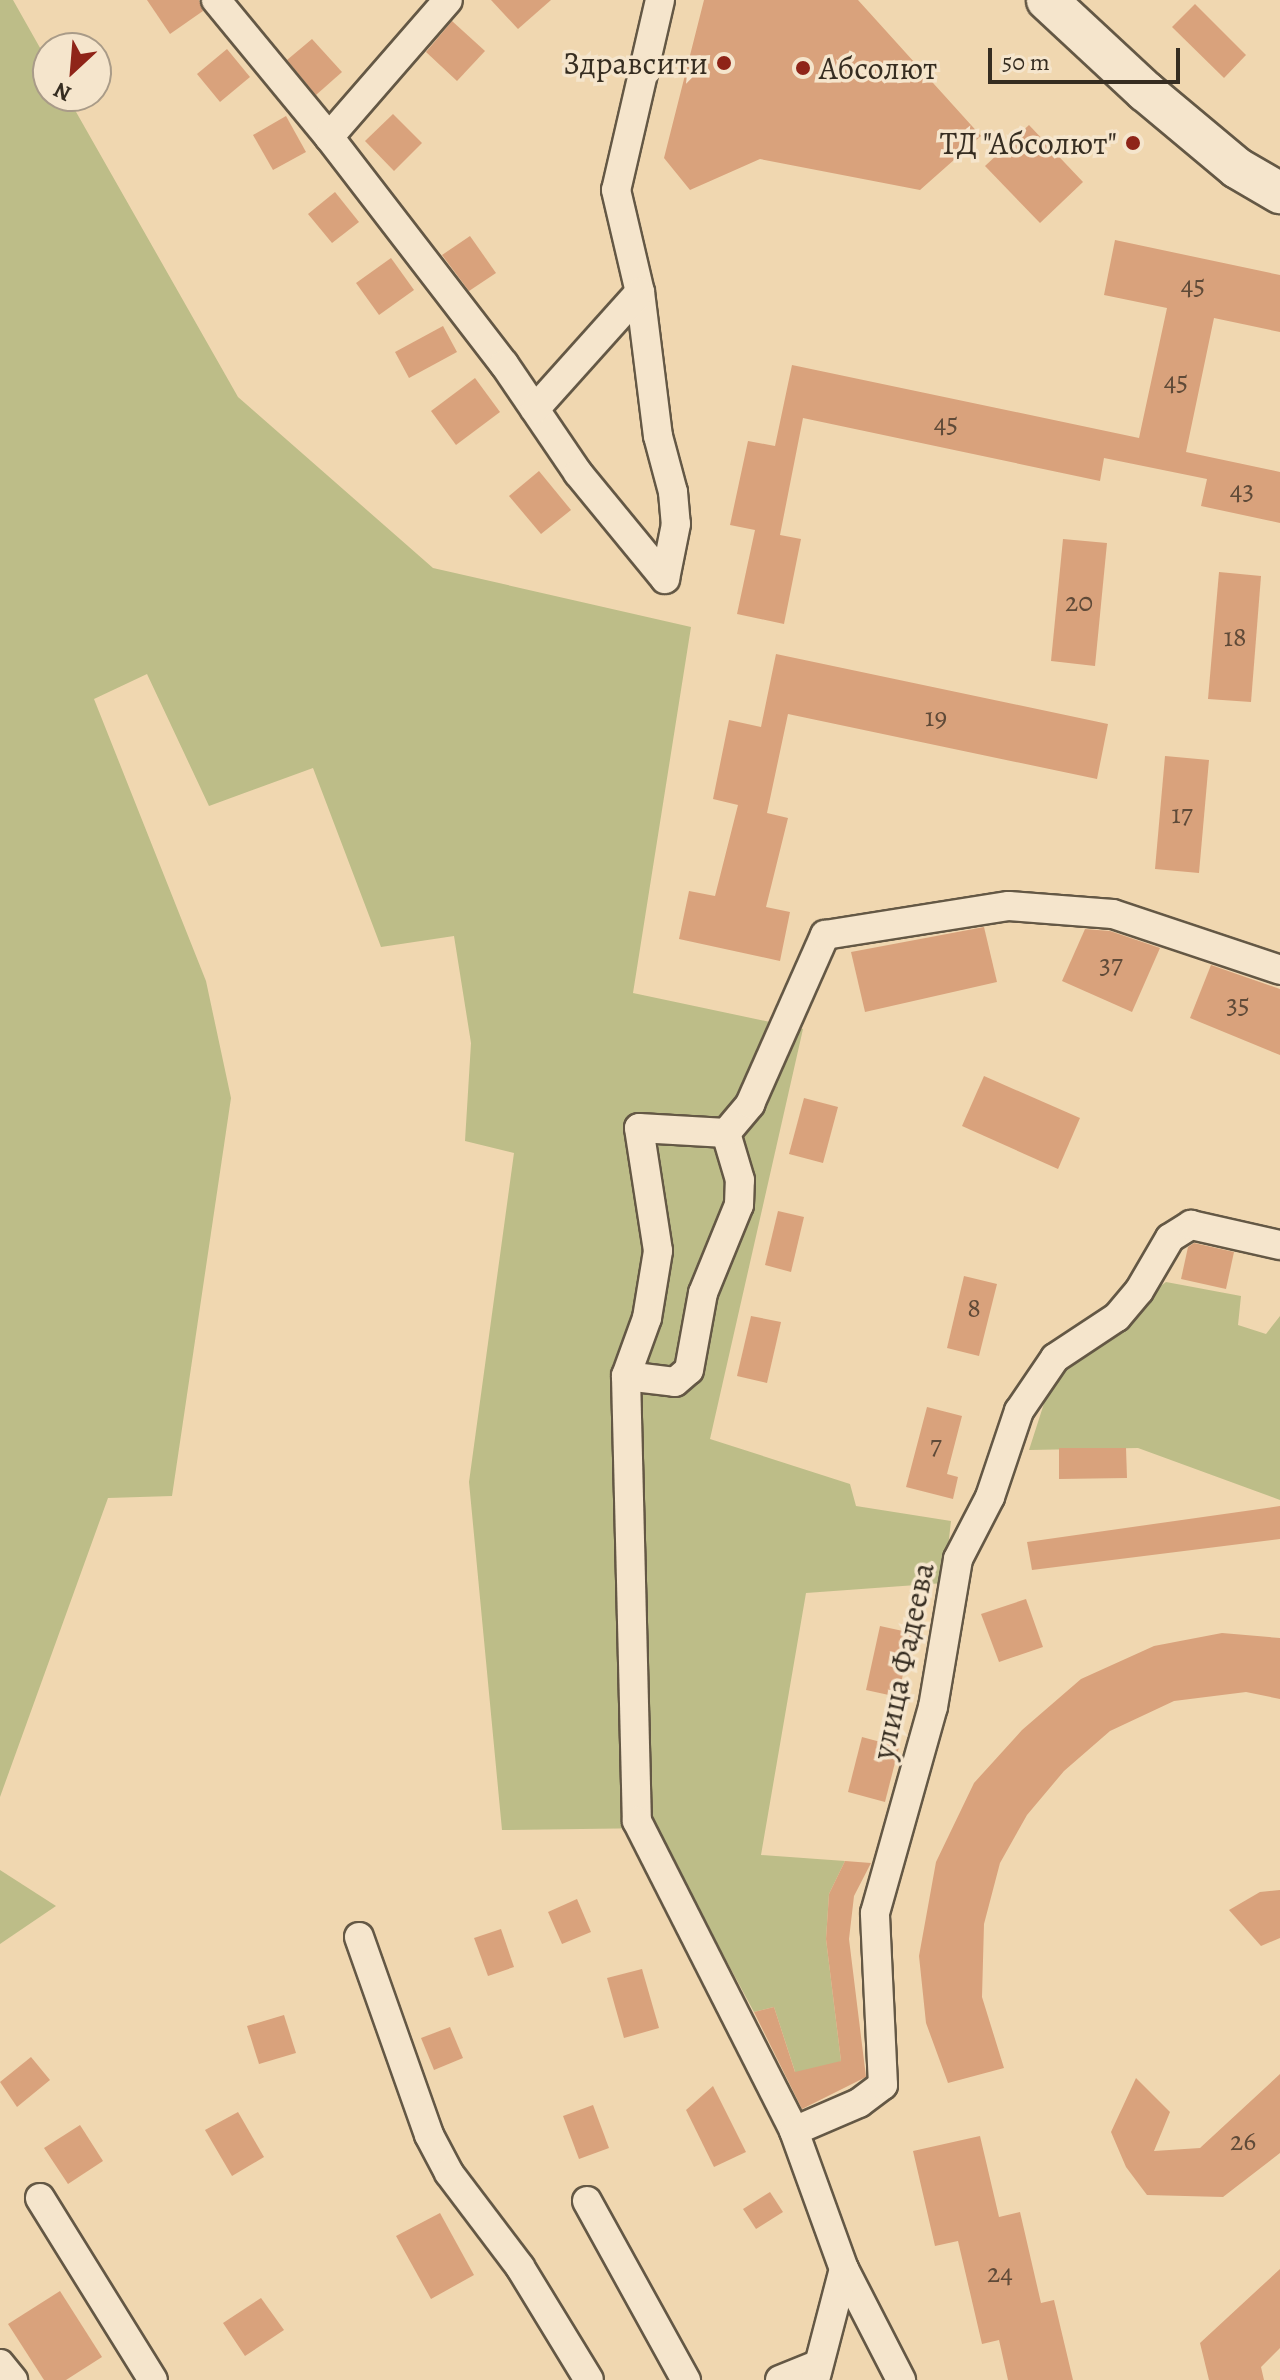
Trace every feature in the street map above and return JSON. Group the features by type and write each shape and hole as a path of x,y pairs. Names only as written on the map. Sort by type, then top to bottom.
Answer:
{"main road":[{"path":"1047,0 1145,91 1237,168 1280,193"}],"street":[{"path":"216,0 329,137 535,409 578,473 665,579 676,524 673,492 658,436 640,292 618,207 617,175 660,0"},
{"path":"329,137 448,0"},
{"path":"535,409 640,292"},
{"path":"726,1133 750,1104 817,944 838,931 1009,906 1113,914 1280,970"},
{"path":"726,1133 639,1128 658,1251 647,1318 626,1376 637,1821 794,2131 844,2269 901,2380"},
{"path":"626,1376 675,1382 689,1370 703,1293 739,1205 740,1180 726,1133"},
{"name":"улица Фадеева","path":"794,2131 859,2103 883,2085 875,1913 933,1707 958,1559 990,1497 1019,1411 1055,1358 1117,1317 1139,1291 1170,1238 1191,1225 1280,1245"},
{"path":"359,1937 429,2135 449,2173 520,2267 589,2380"},
{"path":"40,2198 153,2380"},
{"path":"587,2201 686,2380"},
{"path":"780,2380 815,2373 844,2269"},
{"path":"0,2364 13,2380"}],"green space":[{"path":"0,0 13,0 32,34 32,112 76,112 238,397 433,568 691,627 633,993 803,1029 710,1439 850,1484 856,1506 951,1521 944,1583 806,1593 761,1855 845,1861 829,1894 826,1939 841,2061 801,2090 774,2007 754,2012 655,1828 502,1830 469,1482 514,1153 465,1141 471,1043 454,936 381,947 313,768 209,806 147,674 94,699 206,981 231,1098 172,1496 108,1498 0,1797"},
{"path":"1166,1282 1241,1296 1238,1325 1266,1334 1280,1316 1280,1500 1138,1448 1029,1450 1057,1363"},
{"path":"0,1870 56,1906 0,1944"}],"building":[{"path":"147,0 199,0 203,11 170,34"},
{"path":"491,0 551,0 518,29"},
{"name":"Абсолют","path":"704,0 858,0 981,136 920,190 760,159 690,190 664,158"},
{"path":"1195,4 1246,55 1224,78 1172,27"},
{"path":"452,21 485,51 457,81 426,52"},
{"path":"312,39 342,72 316,95 287,60"},
{"path":"227,49 250,77 220,102 197,74"},
{"path":"393,114 422,143 394,171 365,141"},
{"path":"286,116 306,152 273,170 253,135"},
{"path":"1029,125 1083,182 1040,223 985,166"},
{"path":"335,192 359,222 332,243 308,214"},
{"path":"470,236 496,273 469,291 442,255"},
{"path":"1115,240 1280,275 1280,332 1214,318 1186,452 1280,472 1280,523 1201,506 1207,479 1104,458 1100,481 803,418 780,535 801,539 784,624 737,614 755,530 730,525 748,441 775,446 792,365 1139,438 1167,308 1104,295"},
{"path":"391,258 414,290 379,315 356,283"},
{"path":"443,326 457,352 409,378 395,352"},
{"path":"475,378 500,412 456,445 431,411"},
{"path":"539,471 571,510 541,534 509,496"},
{"path":"1063,539 1107,543 1095,666 1051,661"},
{"path":"1219,572 1261,576 1251,702 1208,699"},
{"path":"776,654 1108,724 1097,779 788,714 767,813 788,818 766,907 790,912 780,961 679,939 689,891 715,896 738,805 713,799 729,720 761,727"},
{"path":"1165,756 1209,760 1199,873 1155,869"},
{"path":"984,927 997,982 865,1012 851,952"},
{"path":"1085,929 1110,931 1160,948 1132,1012 1062,981"},
{"path":"1211,965 1280,989 1280,1055 1190,1018"},
{"path":"984,1076 1080,1118 1058,1169 962,1126"},
{"path":"804,1098 838,1107 823,1163 789,1154"},
{"path":"778,1211 804,1217 791,1272 765,1265"},
{"path":"1194,1243 1234,1252 1226,1289 1181,1279 1188,1247"},
{"path":"964,1276 997,1284 979,1356 947,1348"},
{"path":"751,1316 781,1322 767,1383 737,1376"},
{"path":"927,1407 962,1416 947,1474 958,1477 953,1499 906,1487"},
{"path":"1059,1448 1126,1448 1127,1478 1059,1479"},
{"path":"1280,1506 1280,1539 1032,1570 1027,1542"},
{"path":"1026,1599 1043,1647 999,1662 981,1614"},
{"path":"880,1626 912,1633 898,1697 866,1690"},
{"path":"1222,1633 1280,1638 1280,1699 1246,1692 1174,1701 1110,1731 1064,1771 1027,1815 1000,1863 984,1924 982,1997 1004,2068 948,2083 926,2023 919,1956 936,1862 974,1783 1022,1730 1081,1679 1154,1646"},
{"path":"862,1737 899,1747 885,1802 848,1792"},
{"path":"845,1861 871,1863 854,1896 849,1939 866,2077 802,2109 754,2012 774,2007 795,2072 841,2061 826,1939 829,1894"},
{"path":"1280,1890 1280,1938 1261,1946 1229,1910 1260,1892"},
{"path":"577,1899 591,1932 562,1944 548,1912"},
{"path":"501,1929 514,1967 488,1976 474,1938"},
{"path":"642,1969 659,2028 624,2038 607,1978"},
{"path":"284,2015 296,2053 259,2064 247,2026"},
{"path":"450,2027 463,2058 434,2070 421,2038"},
{"path":"31,2057 50,2080 17,2107 0,2082"},
{"path":"1280,2074 1280,2153 1223,2197 1147,2195 1126,2167 1111,2132 1136,2078 1170,2112 1154,2151 1200,2148"},
{"path":"713,2086 746,2152 714,2167 686,2110"},
{"path":"593,2105 609,2148 579,2159 563,2116"},
{"path":"238,2112 264,2157 232,2176 205,2130"},
{"path":"80,2125 103,2161 68,2184 44,2148"},
{"path":"980,2136 999,2217 1020,2212 1041,2303 1054,2300 1073,2380 1008,2380 999,2340 982,2344 958,2241 935,2246 913,2151"},
{"path":"770,2192 783,2212 756,2229 743,2209"},
{"path":"440,2213 474,2275 431,2299 396,2236"},
{"path":"1280,2269 1280,2348 1261,2367 1264,2380 1209,2380 1200,2343"},
{"path":"60,2291 102,2357 66,2380 44,2380 8,2324"},
{"path":"261,2298 284,2330 245,2356 223,2323"}],"place":[{"name":"Здравсити","path":"724,63"},
{"name":"Абсолют","path":"803,68"},
{"name":"ТД \"Абсолют\"","path":"1133,143"}]}
